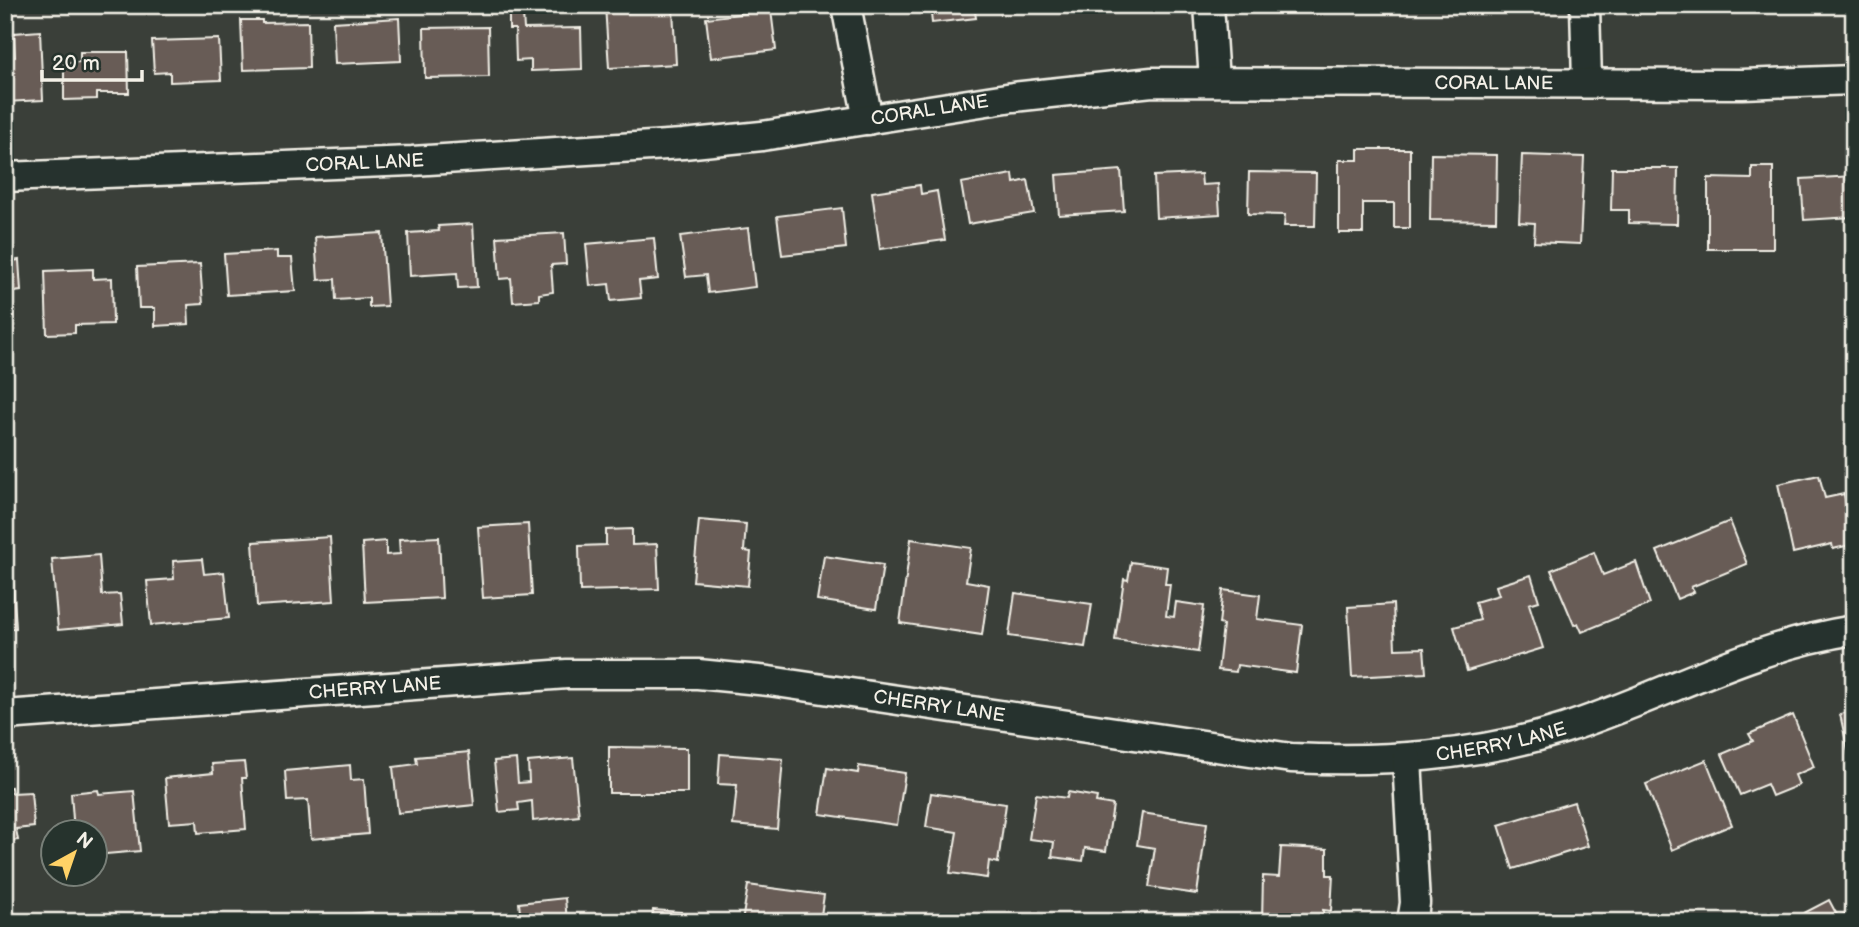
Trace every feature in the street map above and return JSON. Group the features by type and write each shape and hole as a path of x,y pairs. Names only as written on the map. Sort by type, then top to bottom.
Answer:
{"street":[{"path":"846,5 868,120"},
{"path":"1209,5 1214,81"},
{"path":"1585,5 1587,83"},
{"name":"CORAL LANE","path":"5,177 412,161 683,144 868,120 1013,97 1152,82 1742,84 1854,80"},
{"name":"CHERRY LANE","path":"5,715 567,674 698,674 769,681 1291,758 1360,761 1406,759 1497,746 1564,728 1804,638 1854,631"},
{"path":"1406,759 1415,903 1412,922"}],"building":[{"path":"605,5 619,5 619,13 673,9 676,64 609,68"},
{"path":"930,5 974,5 976,18 932,23"},
{"path":"771,10 776,50 711,58 706,18"},
{"path":"523,14 524,29 581,28 582,69 531,71 531,60 516,61 515,29 509,29 509,15"},
{"path":"399,18 401,61 335,64 333,22"},
{"path":"241,20 262,20 262,23 308,22 309,68 243,70"},
{"path":"488,27 489,77 425,78 424,28"},
{"path":"40,31 43,100 5,102 5,57 15,57 14,33"},
{"path":"219,39 221,80 170,82 170,72 154,73 152,41"},
{"path":"80,52 128,52 129,93 97,93 97,99 64,100 64,63 80,62"},
{"path":"1358,149 1410,149 1410,228 1394,228 1394,203 1363,203 1363,233 1339,233 1339,160 1358,160"},
{"path":"1431,154 1497,155 1496,221 1430,220"},
{"path":"1522,155 1584,157 1580,244 1534,242 1535,223 1519,222"},
{"path":"1752,167 1773,167 1773,249 1708,249 1708,178 1752,179"},
{"path":"1612,168 1678,168 1677,224 1629,223 1629,210 1611,210"},
{"path":"1121,170 1124,211 1059,215 1056,175"},
{"path":"1249,172 1316,173 1315,226 1284,226 1285,215 1248,214"},
{"path":"1013,174 1014,183 1028,180 1034,213 968,224 961,183"},
{"path":"1201,174 1202,185 1218,184 1220,214 1156,218 1154,176"},
{"path":"1854,176 1853,217 1804,220 1801,179"},
{"path":"920,185 921,194 937,191 945,240 880,249 872,192"},
{"path":"842,208 846,248 782,255 777,216"},
{"path":"473,224 477,287 458,288 457,273 410,276 408,233 439,231 438,226"},
{"path":"748,228 755,287 708,293 706,275 686,277 680,236"},
{"path":"382,233 387,306 369,307 369,298 336,300 335,279 318,280 315,237"},
{"path":"564,233 566,264 551,265 553,292 539,294 539,300 513,302 511,278 500,279 497,237"},
{"path":"654,238 658,279 639,281 641,298 611,301 609,284 590,286 586,244"},
{"path":"277,251 277,258 292,258 295,291 227,295 224,254"},
{"path":"19,260 21,291 5,293 5,262"},
{"path":"200,264 203,304 188,305 189,324 155,326 155,308 139,308 137,267"},
{"path":"93,269 93,279 112,278 113,324 75,325 75,333 47,334 45,271"},
{"path":"1819,475 1825,498 1844,494 1854,544 1833,549 1832,544 1793,553 1778,484"},
{"path":"699,520 746,524 744,551 751,552 748,586 693,581"},
{"path":"1730,521 1747,564 1691,587 1694,592 1677,599 1657,551"},
{"path":"528,524 532,595 483,598 478,527"},
{"path":"632,529 632,545 657,544 659,589 580,591 579,546 606,545 606,530"},
{"path":"330,537 334,601 257,606 253,542"},
{"path":"439,537 442,598 365,602 362,543 386,541 386,555 400,554 399,539"},
{"path":"911,539 971,548 966,581 989,585 982,635 900,623"},
{"path":"1594,552 1603,575 1636,562 1650,604 1582,632 1578,623 1574,625 1551,570"},
{"path":"99,555 102,595 120,594 123,624 58,630 52,559"},
{"path":"824,556 883,565 876,609 817,600"},
{"path":"202,559 204,574 224,572 229,618 151,625 147,581 174,579 173,561"},
{"path":"1131,562 1167,567 1165,584 1170,584 1166,616 1174,617 1176,602 1204,606 1198,652 1115,640 1124,579 1128,580"},
{"path":"1531,575 1539,601 1529,604 1543,648 1467,671 1454,627 1480,620 1475,602 1499,595 1496,586"},
{"path":"13,582 16,628 5,629 5,583"},
{"path":"1223,590 1260,595 1257,619 1302,625 1296,673 1237,665 1236,672 1218,670 1223,625 1219,624"},
{"path":"1015,593 1092,604 1085,647 1009,636"},
{"path":"1393,604 1395,649 1424,648 1426,673 1352,677 1348,607"},
{"path":"1854,711 1854,755 1849,756 1840,714"},
{"path":"1793,715 1814,767 1795,775 1799,785 1772,796 1767,784 1740,795 1722,754 1753,741 1749,734"},
{"path":"609,747 687,748 687,793 609,793"},
{"path":"469,752 474,805 398,813 393,767 417,764 416,757"},
{"path":"720,754 783,759 777,829 733,825 737,785 718,784"},
{"path":"573,758 579,816 533,821 532,801 518,803 519,810 499,812 494,761 516,759 518,783 529,782 528,762"},
{"path":"1706,760 1732,825 1672,850 1646,784"},
{"path":"244,762 246,778 242,778 246,829 198,833 197,821 169,823 165,778 213,773 212,764"},
{"path":"350,765 351,780 364,779 368,834 311,839 308,800 287,801 285,771"},
{"path":"859,766 905,773 897,825 820,814 827,768 858,773"},
{"path":"11,787 12,793 31,792 34,827 16,829 18,840 5,841 5,788"},
{"path":"98,790 99,794 134,791 140,851 108,854 108,818 73,818 71,793"},
{"path":"1068,792 1097,797 1096,802 1113,805 1106,851 1085,848 1083,861 1052,857 1054,842 1029,839 1036,794 1067,798"},
{"path":"931,793 1006,804 998,863 989,861 987,878 950,873 957,832 926,827"},
{"path":"1574,802 1588,846 1513,869 1499,825"},
{"path":"1142,813 1207,823 1197,894 1149,887 1155,848 1137,845"},
{"path":"1281,847 1327,849 1327,875 1333,875 1331,911 1323,910 1323,922 1262,922 1263,876 1279,877"},
{"path":"748,885 824,895 820,922 787,919 787,922 742,922"},
{"path":"565,898 567,922 521,922 519,903"},
{"path":"1829,900 1838,917 1854,909 1854,922 1787,922"},
{"path":"653,910 681,912 680,922 652,922"},
{"path":"372,912 373,922 296,922 295,919"}]}
